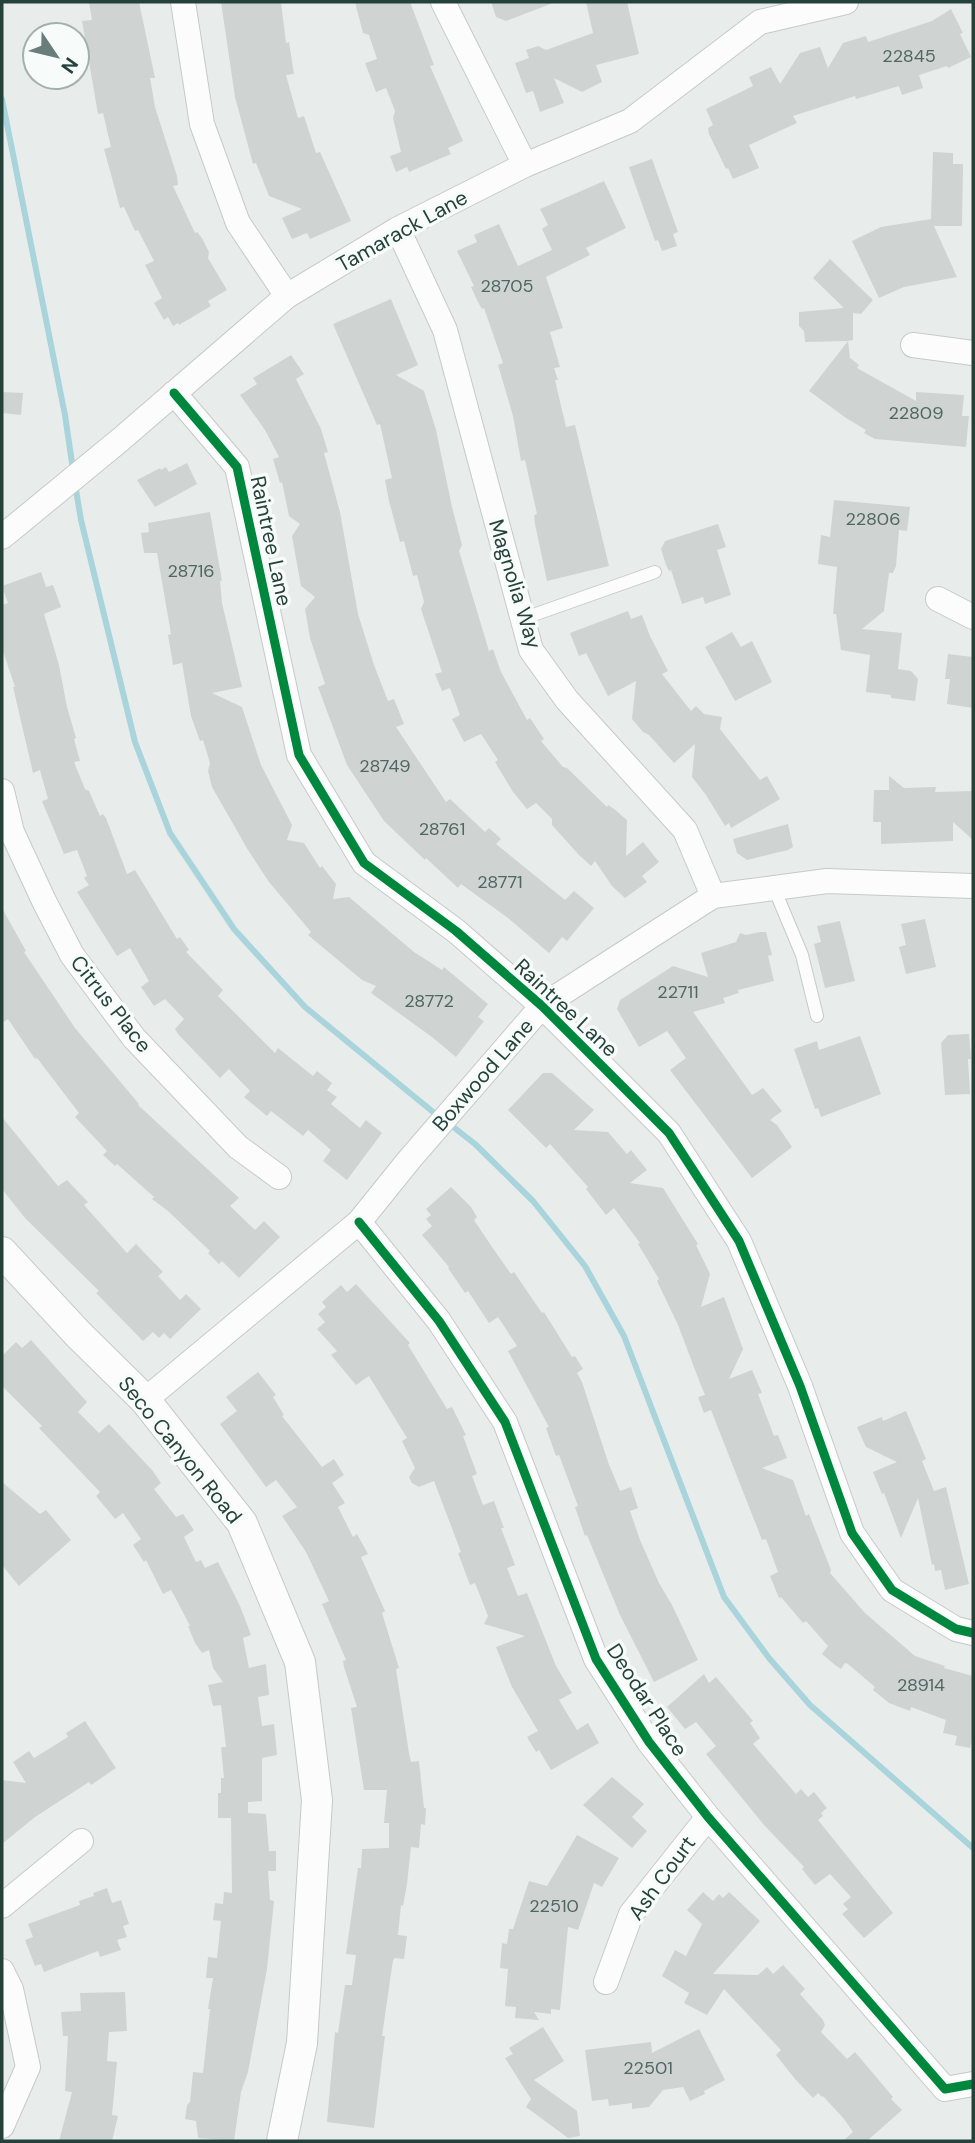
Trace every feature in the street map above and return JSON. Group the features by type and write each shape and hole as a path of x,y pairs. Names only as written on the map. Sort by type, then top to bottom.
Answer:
{"street":[{"path":"183,2 206,136 238,223 287,296"},
{"path":"443,2 525,165"},
{"name":"Tamarack Lane","path":"2,537 120,440 287,296 398,229 525,165 629,121 760,22 846,2"},
{"name":"Magnolia Way","path":"398,229 445,330 531,650 568,700 685,830 713,896"},
{"path":"913,345 973,353"},
{"name":"Raintree Lane","path":"174,393 237,467 299,755 364,863 456,931 542,1006 669,1133 739,1241 800,1386 852,1533 892,1590 956,1629 973,1633"},
{"path":"938,599 973,617"},
{"name":"Citrus Place","path":"2,791 12,832 72,955 134,1038 237,1147 279,1177"},
{"name":"Boxwood Lane","path":"145,1400 359,1222 542,1006 713,896 827,881 973,886"},
{"name":"Deodar Place","path":"359,1222 439,1321 505,1422 596,1659 649,1742 708,1816 945,2089 973,2084"},
{"name":"Seco Canyon Road","path":"2,1252 78,1334 145,1400 242,1523 300,1662 317,1800 302,2043 282,2141"},
{"name":"Ash Court","path":"606,1982 631,1913 708,1816"},
{"path":"2,1906 81,1841"},
{"path":"2,1971 11,1989 29,2067 2,2126"}],"lane":[{"path":"522,619 655,572"},
{"path":"774,888 802,956 817,1016"}],"building":[{"path":"89,2 139,2 155,78 150,78 155,107 177,176 178,185 173,186 195,233 202,238 209,252 208,258 227,290 208,301 211,306 179,325 178,323 173,326 168,317 164,320 154,303 162,298 145,265 154,261 124,207 120,208 104,149 111,147 103,113 98,114 91,73 91,21 82,21 92,20"},
{"path":"221,2 281,2 286,43 289,42 294,74 286,75 298,118 304,116 316,153 320,152 351,221 310,239 307,233 292,239 282,218 302,209 269,196 256,163 253,164 235,97"},
{"path":"355,2 410,2 434,65 430,66 463,141 448,148 451,154 409,172 407,167 396,172 390,156 401,152 393,118 395,111 386,88 376,92 365,63 377,59 369,35 363,33"},
{"path":"491,2 553,3 506,21 496,17"},
{"path":"586,2 627,2 639,54 596,65 602,82 582,92 554,78 564,103 540,112 533,91 526,93 515,63 529,58 526,50 538,46 546,50 593,33"},
{"path":"951,9 971,57 948,68 947,66 919,75 923,88 902,95 899,86 856,99 855,96 793,116 797,123 749,145 759,168 733,179 709,134 708,128 713,125 706,109 753,86 749,77 771,67 780,84 800,53 820,47 828,68 843,43 866,36 868,42 932,21"},
{"path":"933,152 953,153 953,164 963,164 962,226 934,226 957,277 904,287 879,298 852,241 881,227 931,219"},
{"path":"652,159 678,232 673,234 677,246 662,251 658,240 655,241 629,167"},
{"path":"604,181 626,228 586,248 590,255 546,277 563,328 550,332 560,367 554,368 558,380 555,380 566,427 575,425 609,566 547,581 535,524 534,515 537,514 525,460 521,461 513,416 498,365 503,363 484,308 482,309 478,302 471,287 474,286 457,251 477,242 474,235 499,224 518,266 552,250 542,229 548,225 540,209"},
{"path":"830,259 873,300 861,314 853,313 853,340 805,342 804,331 799,326 799,312 844,308 813,278"},
{"path":"391,299 418,365 396,375 424,391 436,430 462,545 459,551 489,651 493,649 501,672 527,720 530,718 544,739 541,741 563,767 607,807 608,805 627,820 626,856 643,842 659,862 642,876 647,882 625,898 612,886 595,861 591,866 579,855 552,825 552,819 536,803 527,809 513,792 495,762 498,760 481,734 464,742 452,719 460,715 450,688 442,691 435,674 442,672 421,609 424,602 417,575 413,576 404,541 400,542 389,501 385,480 392,478 380,424 377,425 333,324"},
{"path":"848,341 850,358 859,365 857,368 916,401 916,392 964,395 962,416 969,416 966,447 875,439 809,391"},
{"path":"291,355 304,374 296,379 321,429 328,452 324,453 340,512 358,614 388,701 394,699 404,724 396,727 446,802 450,799 485,832 489,828 501,839 496,844 565,900 574,891 594,908 567,941 562,937 549,953 508,918 461,884 458,888 426,858 425,860 384,821 347,765 318,687 325,684 310,638 305,609 315,597 301,586 292,536 300,524 289,516 282,482 280,483 273,459 279,457 265,430 240,395 257,384 253,378"},
{"path":"2,392 23,393 21,415 2,413"},
{"path":"187,463 197,484 155,507 137,480 160,468 161,470 166,467 169,472"},
{"path":"834,500 910,507 907,531 899,530 896,566 893,573 889,573 884,611 862,629 902,633 898,669 911,671 918,679 915,701 866,692 870,655 841,650 836,614 833,614 837,567 818,564 821,535 830,537"},
{"path":"210,512 222,581 222,603 242,687 212,693 242,707 261,765 292,825 287,840 304,843 320,868 322,866 336,884 333,899 349,897 414,952 442,970 444,967 488,1004 478,1017 484,1021 456,1057 371,993 376,986 362,980 308,935 311,932 269,882 212,787 208,771 210,763 203,740 200,741 191,716 182,663 173,665 168,635 171,634 157,553 144,553 141,533 149,532 148,523"},
{"path":"718,524 726,547 717,550 731,595 705,604 703,597 682,604 661,549 665,541"},
{"path":"41,572 46,587 53,585 61,607 44,614 76,738 74,739 80,761 74,762 100,816 103,814 106,818 127,874 135,870 177,939 180,937 189,950 186,952 223,990 218,996 275,1053 278,1048 313,1076 317,1071 332,1083 327,1090 337,1097 331,1104 360,1128 366,1120 382,1133 347,1180 323,1161 331,1150 308,1130 303,1136 271,1111 267,1116 244,1097 250,1091 229,1069 220,1078 178,1034 175,1029 184,1019 165,999 154,1006 141,987 149,981 130,948 117,956 77,892 89,885 84,878 87,876 77,850 64,854 42,801 48,799 40,770 33,773 15,687 2,648 2,605 8,603 2,586"},
{"path":"628,611 631,619 642,615 668,671 662,674 691,711 696,706 704,714 722,717 720,729 760,780 767,776 780,799 731,828 729,823 725,826 692,777 695,744 674,763 632,719 636,681 608,696 586,653 579,656 570,633"},
{"path":"732,632 741,647 752,641 772,682 735,701 705,647"},
{"path":"948,654 973,657 973,708 947,704 950,679 945,679"},
{"path":"889,776 904,788 936,787 935,792 973,791 973,840 953,822 953,841 881,844 881,822 873,822 874,790 889,790"},
{"path":"788,824 793,847 788,850 747,860 737,853 733,839"},
{"path":"2,908 26,951 24,952 75,1028 138,1105 239,1198 230,1206 255,1230 264,1221 280,1237 239,1278 222,1261 219,1264 208,1253 210,1251 152,1199 154,1197 103,1155 107,1151 75,1117 79,1113 37,1058 35,1059 8,1019 2,1023"},
{"path":"925,919 936,967 906,974 899,947 906,945 901,924"},
{"path":"840,921 855,981 825,988 814,944 821,942 817,926"},
{"path":"766,932 772,955 768,956 774,981 738,990 739,993 723,998 725,1003 693,1012 752,1095 763,1088 782,1111 770,1120 777,1125 792,1147 752,1178 670,1070 686,1058 667,1031 639,1047 617,1009 620,1000 673,966 708,977 701,953 736,942 740,933 746,935"},
{"path":"969,1034 970,1094 945,1095 941,1043 948,1035"},
{"path":"860,1036 881,1094 821,1117 818,1108 815,1109 794,1049 817,1041 819,1050"},
{"path":"543,1073 552,1073 594,1110 574,1130 608,1132 627,1154 631,1150 647,1170 630,1183 663,1188 698,1244 696,1245 710,1274 701,1307 724,1297 743,1349 729,1379 752,1370 762,1393 758,1394 774,1436 778,1435 787,1458 762,1468 793,1480 806,1516 809,1514 830,1573 865,1613 915,1656 973,1676 973,1736 970,1748 955,1745 957,1736 943,1733 946,1720 911,1707 910,1711 889,1703 848,1664 845,1663 841,1669 835,1665 822,1654 828,1646 806,1621 803,1623 781,1597 779,1598 770,1576 778,1572 766,1539 762,1540 711,1410 704,1413 698,1397 705,1395 678,1325 657,1281 659,1279 638,1244 640,1243 614,1208 606,1215 586,1189 588,1187 550,1144 546,1148 508,1110"},
{"path":"2,1117 58,1186 67,1180 88,1202 84,1205 127,1253 136,1244 163,1272 158,1276 180,1300 186,1294 201,1309 170,1339 164,1333 159,1338 153,1332 143,1341 96,1293 99,1291 25,1218 2,1189"},
{"path":"451,1187 471,1207 477,1217 474,1220 492,1247 511,1274 514,1272 542,1313 544,1312 572,1357 575,1356 583,1369 577,1373 608,1462 620,1491 631,1487 638,1508 630,1511 640,1540 698,1660 654,1682 620,1615 587,1535 585,1536 575,1507 578,1506 546,1428 549,1427 508,1351 517,1346 498,1317 489,1323 468,1291 465,1293 449,1267 422,1235 432,1226 426,1219 431,1215 426,1209"},
{"path":"356,1284 410,1343 408,1345 447,1409 452,1407 466,1435 463,1436 477,1474 472,1476 483,1505 494,1501 504,1528 501,1528 515,1565 507,1568 518,1596 527,1593 556,1666 572,1693 559,1700 577,1730 588,1723 599,1743 551,1770 527,1737 538,1731 512,1687 496,1647 525,1636 484,1624 488,1616 475,1583 470,1585 458,1553 461,1552 434,1481 419,1487 412,1483 409,1477 415,1468 402,1441 407,1438 369,1376 356,1385 331,1355 337,1351 317,1329 325,1322 318,1314 326,1307 322,1302 341,1285 347,1292"},
{"path":"31,1340 87,1402 78,1412 99,1433 109,1424 152,1470 161,1483 154,1489 176,1517 183,1514 194,1530 184,1537 196,1562 201,1560 205,1568 218,1562 240,1606 251,1635 243,1638 249,1668 266,1664 269,1695 258,1697 262,1726 274,1724 277,1755 262,1758 262,1801 248,1802 248,1813 266,1814 269,1851 276,1851 276,1871 268,1871 270,1900 274,1901 267,1969 248,2072 241,2092 234,2141 198,2138 196,2121 185,2119 193,2072 203,2073 213,1978 206,1978 208,1957 217,1958 221,1921 213,1920 215,1903 223,1904 224,1892 232,1893 231,1818 218,1818 218,1793 221,1793 221,1778 224,1778 221,1747 226,1747 221,1705 213,1706 208,1685 223,1682 213,1668 209,1650 202,1653 195,1643 190,1626 171,1590 163,1594 146,1560 144,1562 133,1545 141,1539 123,1513 115,1519 96,1496 100,1492 39,1428 42,1426 2,1386 2,1356 16,1342 22,1348"},
{"path":"258,1372 276,1395 273,1397 284,1415 282,1416 322,1467 334,1459 344,1475 332,1483 345,1503 338,1507 353,1537 357,1534 368,1554 361,1557 385,1611 382,1613 399,1668 396,1669 411,1762 419,1761 426,1808 425,1825 421,1824 419,1848 411,1847 407,1884 403,1906 401,1905 398,1935 407,1936 404,1959 393,1960 382,2036 385,2036 374,2128 327,2122 335,2032 338,2033 345,1985 352,1985 356,1955 346,1954 358,1868 361,1868 362,1849 389,1848 389,1823 384,1823 387,1790 364,1790 351,1708 357,1707 344,1667 343,1661 346,1660 322,1604 329,1601 306,1552 282,1516 297,1507 276,1480 266,1487 220,1424 237,1411 226,1397"},
{"path":"906,1411 926,1459 922,1461 934,1491 946,1487 969,1584 945,1590 941,1570 935,1571 934,1564 932,1565 918,1498 901,1538 873,1472 897,1462 866,1447 857,1427 882,1417 883,1421"},
{"path":"2,1482 40,1514 46,1510 71,1540 19,1586 2,1565"},
{"path":"704,1674 709,1683 716,1677 753,1721 750,1723 760,1738 753,1744 796,1794 801,1789 808,1797 814,1792 827,1808 818,1820 893,1913 864,1938 842,1914 848,1909 843,1904 851,1897 830,1874 815,1885 802,1869 804,1867 764,1825 706,1754 716,1746 696,1722 685,1729 667,1707"},
{"path":"85,1721 116,1768 35,1817 2,1844 2,1780 26,1783 13,1762 29,1751 34,1758 68,1737 66,1733"},
{"path":"612,1777 644,1804 632,1817 647,1831 632,1848 583,1805"},
{"path":"577,1835 619,1858 602,1887 594,1883 578,1930 568,1927 560,2010 551,2009 551,2014 534,2012 539,2020 515,2018 516,2007 505,2006 508,1969 500,1968 502,1943 507,1944 509,1929 513,1929 529,1881 547,1886"},
{"path":"107,1888 112,1903 121,1900 129,1924 123,1926 127,1937 117,1940 121,1950 100,1957 98,1951 44,1972 41,1964 35,1966 25,1940 33,1937 28,1924 80,1905 79,1901"},
{"path":"703,1892 713,1901 719,1894 723,1898 729,1892 760,1921 713,1974 758,1975 767,1967 773,1974 783,1965 805,1989 800,1994 823,2020 825,2025 821,2032 847,2059 855,2052 902,2110 867,2141 843,2141 853,2132 844,2119 823,2096 818,2093 813,2098 796,2080 776,2055 781,2050 724,1989 707,2015 684,2003 689,1993 662,1976 675,1950 686,1956 702,1924 687,1910"},
{"path":"125,1992 127,2031 109,2032 107,2061 117,2062 112,2115 118,2116 112,2141 59,2141 72,2092 65,2091 68,2036 63,2036 61,2012 81,2011 80,1993"},
{"path":"543,2027 564,2061 534,2080 577,2111 580,2136 568,2138 526,2107 531,2099 505,2058 513,2054 509,2048"},
{"path":"699,2029 725,2080 704,2091 705,2094 690,2101 683,2087 663,2090 649,2107 632,2109 632,2103 609,2106 608,2099 592,2101 585,2050 651,2042 652,2053"}],"waterway":[{"path":"2,99 65,415 73,470"},
{"path":"75,484 81,520 135,742 170,833 234,929 305,1007 438,1116"},
{"path":"447,1122 475,1144 533,1201 585,1266 624,1336 724,1597 769,1658 810,1705 973,1848"}],"cycle path":[{"path":"174,393 237,467 299,755 364,863 456,931 542,1006 669,1133 739,1241 800,1386 852,1533 892,1590 956,1629 973,1633"},
{"path":"359,1222 439,1321 505,1422 596,1659 649,1742 708,1817 945,2089 973,2084"}]}
